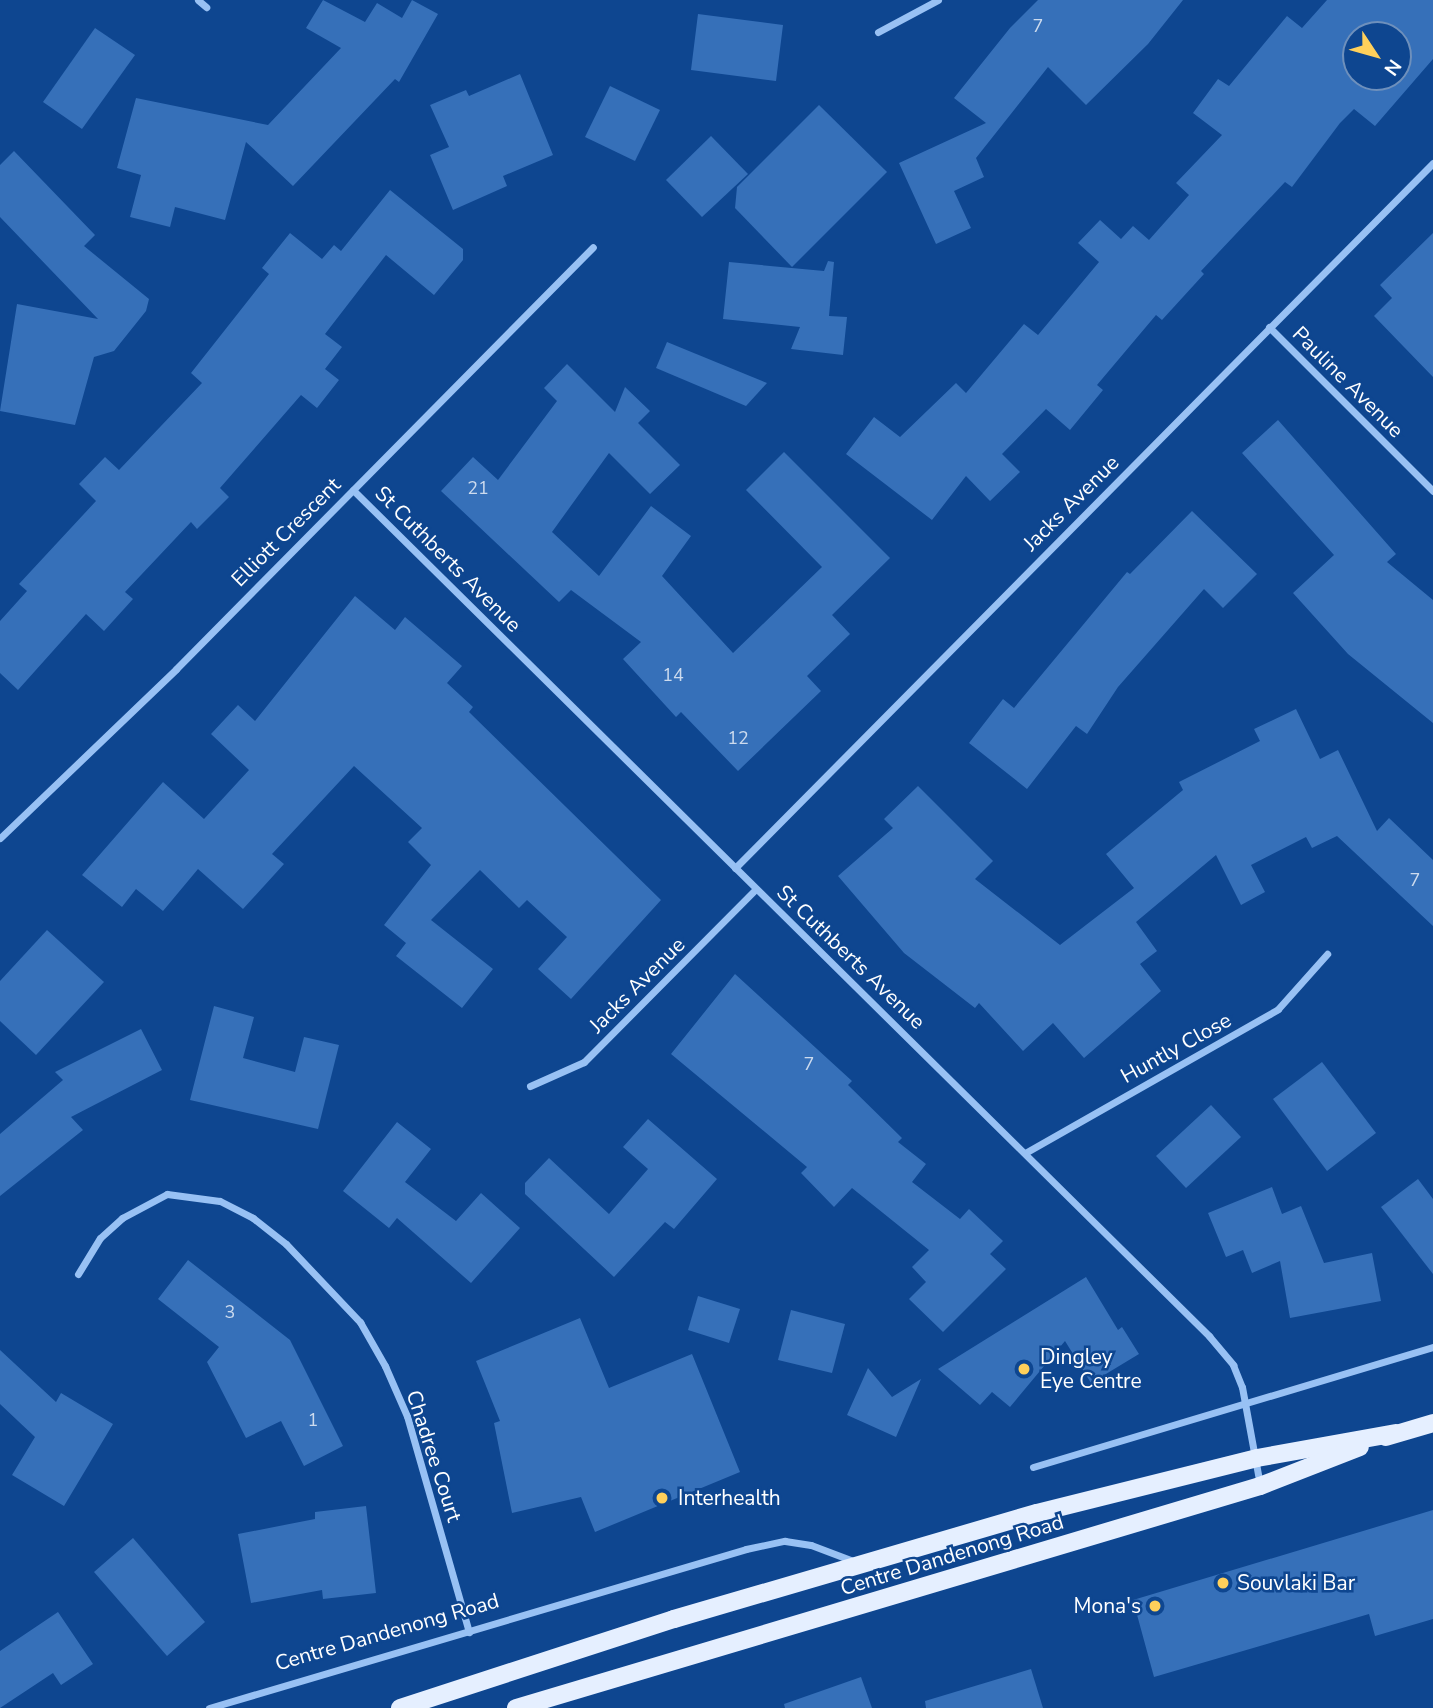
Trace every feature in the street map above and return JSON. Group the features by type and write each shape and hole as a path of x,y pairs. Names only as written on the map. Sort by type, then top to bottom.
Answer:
{"main road":[{"name":"Centre Dandenong Road","path":"400,1708 861,1564 1037,1513 1257,1458 1396,1433 1433,1423"},
{"name":"Centre Dandenong Road","path":"516,1708 1261,1486 1396,1433"}],"street":[{"path":"198,0 205,7"},
{"path":"878,32 938,0"},
{"name":"Jacks Avenue","path":"735,868 1433,163"},
{"name":"Elliott Crescent","path":"0,838 353,490 593,247"},
{"name":"Pauline Avenue","path":"1269,327 1433,491"},
{"name":"St Cuthberts Avenue","path":"353,490 1209,1336 1233,1365 1247,1403 1261,1486"},
{"name":"Jacks Avenue","path":"530,1086 558,1077 603,1045 756,889"},
{"name":"Huntly Close","path":"1025,1153 1278,1009 1327,954"},
{"name":"Chadree Court","path":"78,1274 100,1238 122,1218 167,1194 220,1201 253,1218 286,1244 351,1312 385,1366 407,1416 469,1632"},
{"path":"1033,1466 1433,1347"},
{"name":"Centre Dandenong Road","path":"209,1708 746,1549 785,1541 811,1545 861,1564"}],"building":[{"path":"323,0 365,22 377,3 402,18 412,0 438,14 399,82 395,79 293,186 246,142 225,220 175,207 170,227 130,217 141,175 117,168 136,98 268,125 341,48 306,28"},
{"path":"1038,0 1183,0 1148,44 1086,105 1048,67 976,158 984,177 954,191 971,228 936,244 899,163 986,123 954,98 1010,28"},
{"path":"1327,0 1433,0 1433,59 1412,83 1412,21 1342,21 1342,91 1405,91 1375,126 1354,109 1340,123 1292,187 1285,182 1201,271 1204,274 1162,320 1156,315 1097,385 1103,390 1070,430 1046,409 1002,454 1020,472 990,501 966,476 932,520 846,454 874,417 900,437 956,383 966,393 1024,324 1038,335 1099,262 1078,243 1100,220 1121,239 1133,226 1149,240 1189,195 1176,183 1222,135 1193,113 1218,79 1229,86 1287,16 1302,28"},
{"path":"698,14 783,25 776,81 691,70"},
{"path":"95,28 135,55 82,129 43,102"},
{"path":"520,74 553,155 503,176 507,186 453,210 430,155 449,147 430,105 466,90 469,96"},
{"path":"610,86 660,110 635,161 585,137"},
{"path":"819,105 887,172 792,267 735,208 737,187"},
{"path":"711,136 748,174 702,217 666,180"},
{"path":"14,151 95,235 84,246 149,299 146,311 114,351 94,357 75,425 0,411 17,304 98,319 0,217 0,165"},
{"path":"390,190 463,249 463,260 434,295 386,255 325,334 342,347 325,369 339,380 317,408 301,395 220,488 229,497 197,529 191,522 125,592 133,599 104,631 86,614 18,690 0,673 0,621 27,591 19,584 96,501 79,484 105,457 119,470 202,383 191,373 269,274 262,268 290,233 322,259 334,245 341,251"},
{"path":"1433,233 1433,377 1374,316 1392,298 1380,285"},
{"path":"828,261 834,262 829,316 847,317 843,355 791,349 800,327 723,319 729,262 824,271"},
{"path":"667,342 767,383 746,406 656,368"},
{"path":"567,364 615,412 625,387 650,411 638,423 680,465 650,494 609,453 552,532 599,576 651,506 691,536 662,576 733,653 822,567 746,490 784,452 890,558 832,615 850,634 807,676 821,691 738,771 681,712 676,717 623,659 641,642 571,590 559,602 441,491 473,457 498,480 557,401 544,388"},
{"path":"1278,420 1396,554 1387,562 1433,600 1433,723 1348,654 1293,593 1334,555 1242,453"},
{"path":"1192,511 1257,574 1223,608 1204,589 1118,687 1087,734 1076,726 1027,789 969,743 1003,699 1014,708 1127,572 1130,574"},
{"path":"355,596 395,630 405,617 462,666 447,683 473,707 469,712 661,900 571,999 538,969 567,937 527,900 519,908 480,870 431,920 493,969 462,1008 396,956 406,943 384,925 431,865 408,842 422,828 354,766 272,854 284,864 243,909 198,869 163,911 136,889 122,907 82,875 163,782 204,819 249,770 211,734 238,705 255,721"},
{"path":"1296,709 1320,759 1338,750 1377,831 1389,818 1433,860 1433,926 1337,836 1312,848 1306,837 1251,865 1265,892 1241,905 1216,855 1136,922 1157,951 1140,964 1161,991 1084,1058 1053,1023 1023,1051 979,1003 975,1008 904,953 838,876 893,828 884,819 918,786 993,861 975,879 1060,945 1134,888 1106,854 1183,790 1179,782 1260,741 1254,729"},
{"path":"47,930 104,982 36,1055 0,1021 0,981"},
{"path":"735,974 852,1081 848,1085 902,1138 898,1142 926,1164 912,1182 960,1219 969,1209 1003,1241 990,1254 1006,1269 943,1332 909,1299 926,1282 912,1267 929,1250 852,1188 834,1207 801,1173 807,1167 671,1054"},
{"path":"214,1006 254,1017 243,1058 295,1072 304,1037 339,1045 318,1129 190,1100"},
{"path":"141,1029 162,1070 71,1117 83,1130 0,1196 0,1134 63,1080 55,1072"},
{"path":"1322,1062 1376,1133 1327,1171 1273,1099"},
{"path":"1211,1105 1241,1137 1186,1188 1156,1156"},
{"path":"648,1119 717,1179 674,1229 665,1222 614,1277 525,1194 525,1183 549,1158 609,1214 648,1169 623,1147"},
{"path":"397,1122 431,1149 405,1182 456,1221 481,1193 520,1228 471,1283 397,1218 389,1228 343,1191"},
{"path":"1418,1179 1433,1199 1433,1274 1381,1207"},
{"path":"1272,1187 1282,1214 1301,1206 1324,1263 1372,1253 1381,1301 1290,1318 1280,1261 1252,1273 1243,1250 1226,1257 1208,1213"},
{"path":"188,1260 290,1340 343,1446 304,1466 281,1421 246,1438 207,1362 219,1347 158,1299"},
{"path":"1086,1277 1118,1330 1122,1327 1139,1354 1091,1383 1065,1341 1010,1407 992,1392 980,1405 938,1369"},
{"path":"698,1296 740,1309 729,1343 688,1330"},
{"path":"791,1310 845,1324 832,1373 778,1360"},
{"path":"580,1318 609,1388 692,1354 740,1472 595,1532 581,1497 512,1513 494,1423 500,1421 476,1361"},
{"path":"0,1350 56,1402 61,1393 113,1424 64,1506 12,1475 35,1437 0,1404"},
{"path":"868,1368 892,1397 921,1379 896,1437 847,1415"},
{"path":"366,1506 376,1593 323,1599 322,1590 251,1603 238,1534 315,1519 315,1512"},
{"path":"1433,1510 1433,1619 1375,1636 1369,1614 1154,1677 1133,1600"},
{"path":"133,1538 205,1622 167,1656 94,1572"},
{"path":"58,1612 93,1664 61,1685 53,1673 0,1708 0,1651"},
{"path":"1031,1669 1043,1708 926,1708 925,1701"},
{"path":"861,1677 872,1708 785,1708 784,1704"}],"place":[{"name":"Dingley Eye Centre","path":"1024,1369"},
{"name":"Interhealth","path":"662,1498"},
{"name":"Souvlaki Bar","path":"1223,1583"},
{"name":"Mona's","path":"1155,1606"}]}
